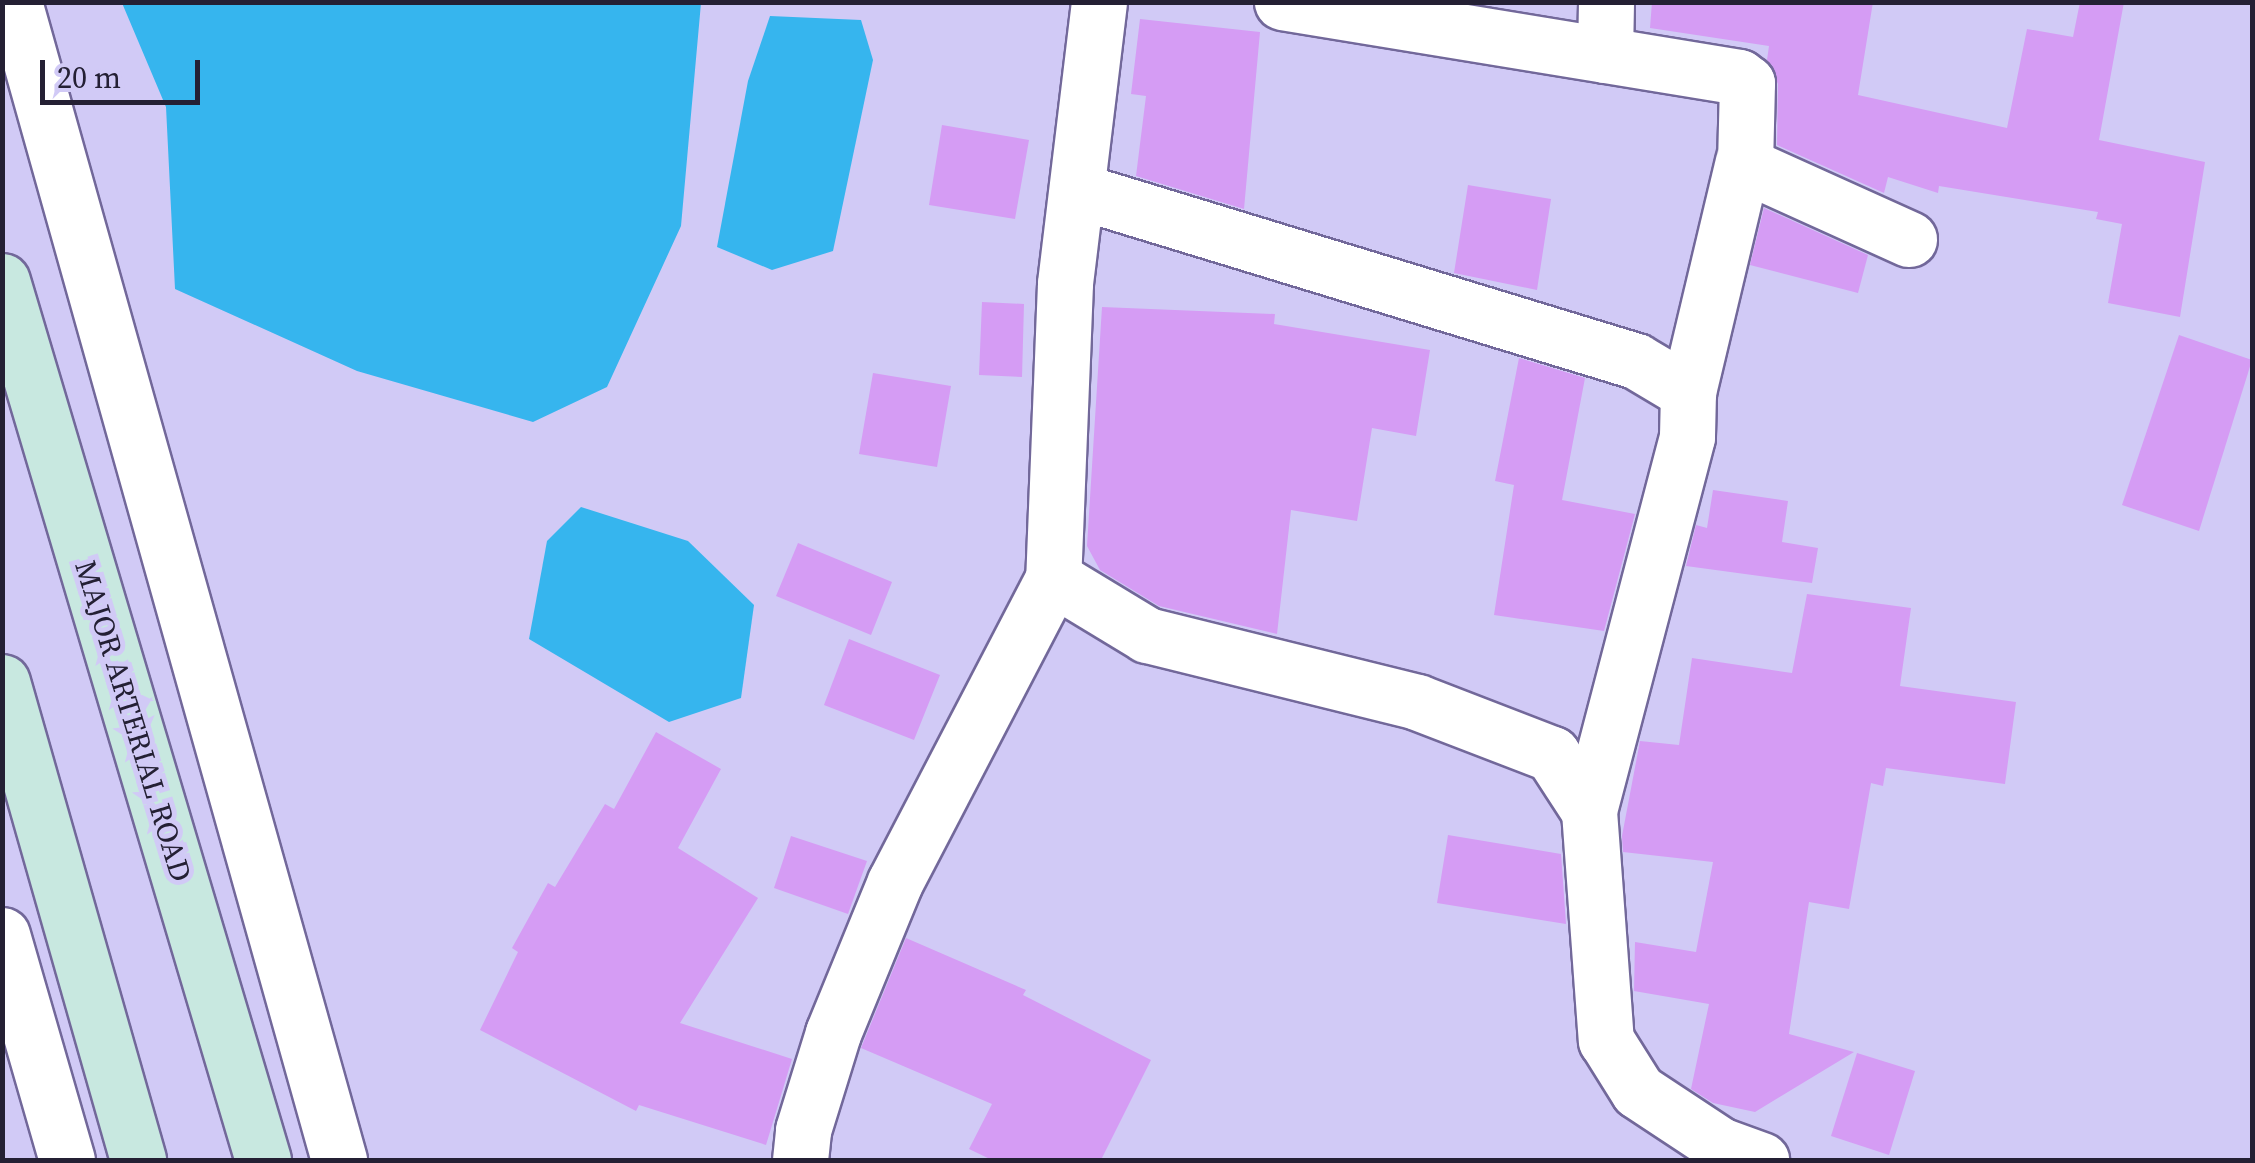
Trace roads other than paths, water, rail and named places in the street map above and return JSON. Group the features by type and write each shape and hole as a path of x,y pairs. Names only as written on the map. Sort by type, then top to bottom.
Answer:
{"street":[{"path":"14,2 339,1160"},
{"path":"800,1160 803,1130 834,1033 895,882 1053,578 1064,284 1099,2"},
{"path":"1282,2 1606,29 1748,83 1743,161 1688,392 1687,437 1590,811 1606,1040 1638,1091 1720,1145 1761,1160"},
{"path":"1743,161 1909,239"},
{"path":"1078,190 1636,361 1688,392"},
{"name":"MAJOR ARTERIAL ROAD","path":"2,281 263,1160"},
{"path":"1053,578 1148,635 1417,702 1552,754 1590,811"},
{"path":"2,682 138,1160"},
{"path":"2,934 67,1160"}],"water":[{"path":"122,3 701,3 681,226 607,387 533,422 357,371 175,289 166,107"},
{"path":"770,16 861,20 873,60 833,251 772,270 717,247 748,81"},
{"path":"581,507 688,541 754,605 741,698 669,722 529,639 547,541"}]}
